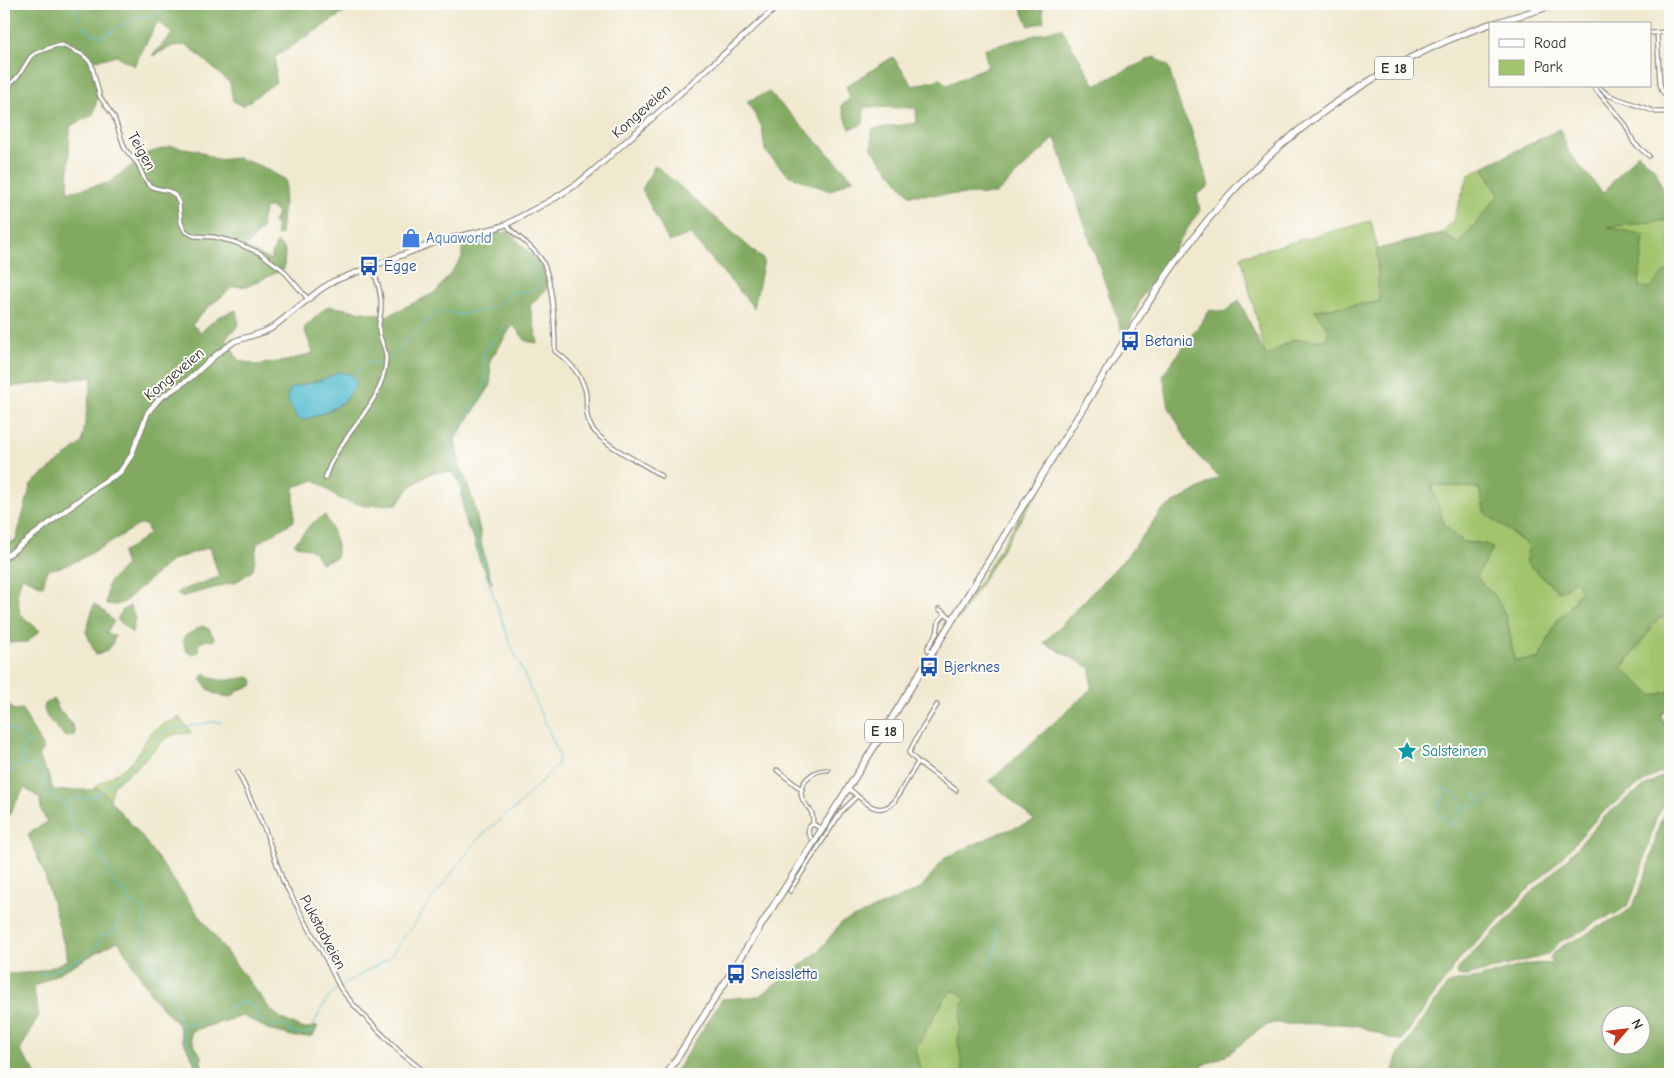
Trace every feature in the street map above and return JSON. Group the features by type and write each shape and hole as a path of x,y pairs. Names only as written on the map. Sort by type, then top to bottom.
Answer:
{"highway":[{"name":"E 18","path":"1498,22 1557,4"},
{"name":"E 18","path":"667,1074 933,653 1162,282 1207,221 1225,200 1283,144 1342,100 1409,60 1489,25"}],"main road":[{"name":"Kongeveien","path":"4,558 96,487 120,472 131,456 148,412 158,399 196,374 227,347 237,341 272,328 334,282 439,241 507,224 555,198 594,170 780,4"}],"street":[{"path":"1652,33 1670,32"},
{"path":"1657,34 1660,84 1670,100"},
{"name":"Teigen","path":"4,91 19,75 31,56 36,53 62,44 83,55 90,63 100,97 114,117 125,149 138,164 149,185 169,191 175,195 179,203 181,223 185,231 194,236 220,238 260,253 282,269 309,299"},
{"path":"1595,88 1625,124 1634,143 1649,156"},
{"path":"1600,88 1608,95 1656,112 1665,112 1670,105"},
{"path":"507,224 518,238 537,254 544,265 552,300 555,351 572,366 580,377 586,395 588,422 594,431 610,444 661,476"},
{"path":"325,478 328,466 340,446 373,401 386,365 386,354 379,330 381,298 379,285 372,267"},
{"path":"939,609 953,620"},
{"path":"933,653 928,650 928,647 937,633 939,621 945,614"},
{"path":"937,705 910,750 910,756 956,790"},
{"path":"848,789 874,808 882,810 894,802 918,762"},
{"path":"777,770 802,790"},
{"path":"814,824 812,811 802,799 804,781 821,770 828,770"},
{"name":"Pukstadveien","path":"238,772 264,830 283,881 339,986 375,1027 401,1053 427,1074"},
{"path":"790,891 842,812 857,796"},
{"path":"814,824 823,829"},
{"path":"811,838 808,832 809,827 814,824"}],"green space":[{"path":"4,4 91,4 94,7 97,4 354,4 354,6 275,57 276,82 243,106 233,101 230,83 187,45 173,46 152,56 172,34 158,21 134,66 117,56 90,61 98,95 93,115 70,126 68,192 108,183 134,164 142,155 171,146 197,150 217,160 238,158 261,166 286,180 281,234 277,236 276,225 273,222 278,213 271,207 265,208 261,223 263,227 245,248 270,260 277,242 285,250 284,269 248,286 233,287 204,311 192,325 201,332 218,317 236,310 239,325 226,338 238,360 256,365 286,361 313,353 304,328 328,306 387,316 436,292 462,258 462,238 509,232 542,265 548,287 530,306 538,343 526,341 513,325 490,360 491,385 455,439 460,468 474,504 482,547 492,584 479,559 474,539 465,522 461,488 456,476 451,472 431,473 410,487 397,504 365,506 340,499 315,480 294,487 294,521 257,544 253,570 235,583 181,597 176,594 179,591 219,577 210,547 172,560 124,602 116,605 106,604 108,583 126,565 122,553 149,534 147,526 141,524 83,558 62,567 47,570 43,586 22,577 17,593 20,614 40,631 27,642 4,643 4,545 16,540 31,484 82,443 92,377 10,387 4,391","holes":["339,372 345,401 325,413 303,420 291,388 322,380"]},
{"path":"1019,4 1042,4 1044,22 1029,26"},
{"path":"1061,28 1095,85 1154,57 1168,66 1182,112 1190,126 1209,186 1197,194 1200,210 1142,296 1124,338 1055,138 996,194 909,195 872,149 872,129 917,123 916,108 864,107 863,124 850,129 841,106 850,98 846,86 893,57 913,86 940,79 947,85 988,66 984,49"},
{"path":"769,92 853,179 830,191 788,175 765,151 762,127 747,101"},
{"path":"1560,129 1569,153 1603,193 1638,153 1656,170 1663,191 1667,220 1608,227 1644,235 1639,287 1649,288 1668,269 1670,272 1670,617 1659,618 1622,668 1653,696 1670,691 1670,710 1661,714 1666,730 1670,731 1670,772 1658,773 1628,792 1600,815 1554,866 1523,894 1505,915 1462,956 1402,1040 1392,1039 1354,1025 1275,1023 1258,1031 1223,1057 1201,1066 1189,1074 965,1074 963,1072 958,1042 962,1005 965,1000 959,992 953,991 943,1001 915,1051 920,1069 918,1074 674,1074 722,999 760,996 819,951 841,923 920,889 945,858 999,833 1035,821 990,781 1091,689 1091,668 1044,643 1128,555 1162,510 1219,477 1192,450 1169,407 1163,375 1210,310 1224,312 1239,300 1266,357 1292,340 1326,340 1329,331 1315,310 1379,302 1377,249 1442,233 1459,244 1499,195 1483,167","holes":["1431,485 1479,488 1485,513 1529,546 1525,562 1558,591 1564,591 1574,580 1577,582 1580,590 1567,611 1558,619 1539,659 1514,660 1510,633 1502,608 1498,600 1477,576 1493,548 1486,544 1464,542 1445,526"]},
{"path":"655,165 764,260 754,308 690,234 669,242 642,190"},
{"path":"1483,167 1499,195 1459,244 1442,233 1453,220 1469,174"},
{"path":"1667,220 1670,228 1670,272 1668,269 1649,288 1639,287 1606,227"},
{"path":"1371,221 1377,249 1379,302 1316,310 1329,331 1326,340 1292,340 1266,357 1241,256"},
{"path":"1042,481 1044,482 959,619 958,617"},
{"path":"1430,484 1479,488 1485,513 1530,546 1526,562 1558,591 1574,580 1577,581 1580,590 1567,611 1558,619 1539,659 1514,660 1510,633 1502,608 1498,600 1476,576 1486,544 1464,542 1445,526"},
{"path":"325,515 334,536 337,552 336,558 321,563 314,551 294,544 311,524"},
{"path":"94,604 114,622 106,633 115,636 109,649 96,655 86,632"},
{"path":"130,606 135,618 132,633 117,619 123,610"},
{"path":"1670,617 1670,691 1653,696 1622,669 1659,618"},
{"path":"202,626 209,629 215,639 198,644 199,652 193,654 187,652 183,641 185,636"},
{"path":"205,673 210,677 221,680 249,677 253,680 252,686 241,689 231,697 221,695 206,687 201,678"},
{"path":"4,696 13,710 22,709 44,750 38,756 48,774 52,788 56,791 100,789 139,833 271,1010 282,1019 304,1029 318,1026 313,1036 297,1037 272,1031 243,1016 191,1031 191,1039 201,1056 202,1074 195,1074 194,1061 182,1039 179,1026 155,1000 118,941 33,987 39,1015 20,1051 37,1074 4,1074 4,974 37,971 60,964 68,959 44,873 28,834 47,822 41,810 40,798 24,788 9,815 4,816"},
{"path":"54,699 59,710 73,726 75,734 69,737 64,736 47,717 44,710 45,704"},
{"path":"178,716 192,733 175,734 166,738 135,769 114,784 110,800 100,789 93,789 131,762 155,729 177,719"},
{"path":"1666,775 1670,775 1670,797 1656,818 1640,874 1627,906 1561,941 1547,955 1466,976 1455,973 1526,898 1566,860 1603,818 1630,796"},
{"path":"1670,805 1670,1074 1392,1074 1397,1057 1447,985 1521,966 1540,963 1549,964 1551,963 1550,958 1553,953 1564,945 1617,918 1630,909 1649,865 1659,825"},
{"path":"953,991 959,992 965,1000 960,1036 963,1072 965,1074 918,1074 920,1069 915,1051 943,1001"}],"water":[{"path":"339,372 350,374 356,381 348,396 336,407 328,411 303,420 296,417 287,397 291,388 322,380"}],"waterway":[{"path":"72,4 81,21"},
{"path":"84,27 86,30 101,37 136,17 155,16 176,4"},
{"path":"390,360 409,336 441,310 461,315 494,308 513,292 531,291 538,287 536,272 531,260"},
{"path":"341,986 389,958 478,839 505,815 516,808 557,765 559,758 511,645 488,580 449,446 486,384 484,353 504,327"},
{"path":"352,376 367,363 382,363"},
{"path":"4,720 8,728 30,742 21,750 22,764 34,766 42,771 46,779 44,785 49,794 65,804 75,832 85,831 94,840 97,851 107,865 116,888 128,894 132,903 144,910 142,948 175,1004 187,1045 197,1058 198,1074"},
{"path":"66,803 70,799 87,798 98,794 136,763 153,741 167,730 221,722"},
{"path":"4,782 10,772 20,765"},
{"path":"1440,787 1456,794 1460,799 1462,809"},
{"path":"1473,794 1478,797 1479,803"},
{"path":"1445,796 1435,810 1454,827 1463,809 1476,806 1492,796"},
{"path":"37,975 67,965 82,958 94,949 101,935 114,932 120,916 132,903"},
{"path":"991,967 996,942 994,927"},
{"path":"182,1025 200,1024 221,1014 227,1015 229,1007 245,1002 256,1010 258,1019 274,1027 281,1024 287,1026 291,1032 303,1034 311,1032 325,1002 338,988"}],"place":[{"name":"Aquaworld","path":"411,238"},
{"name":"Egge","path":"369,266"},
{"name":"Betania","path":"1130,341"},
{"name":"Bjerknes","path":"929,667"},
{"name":"Salsteinen","path":"1407,751"},
{"name":"Sneissletta","path":"736,974"}]}
